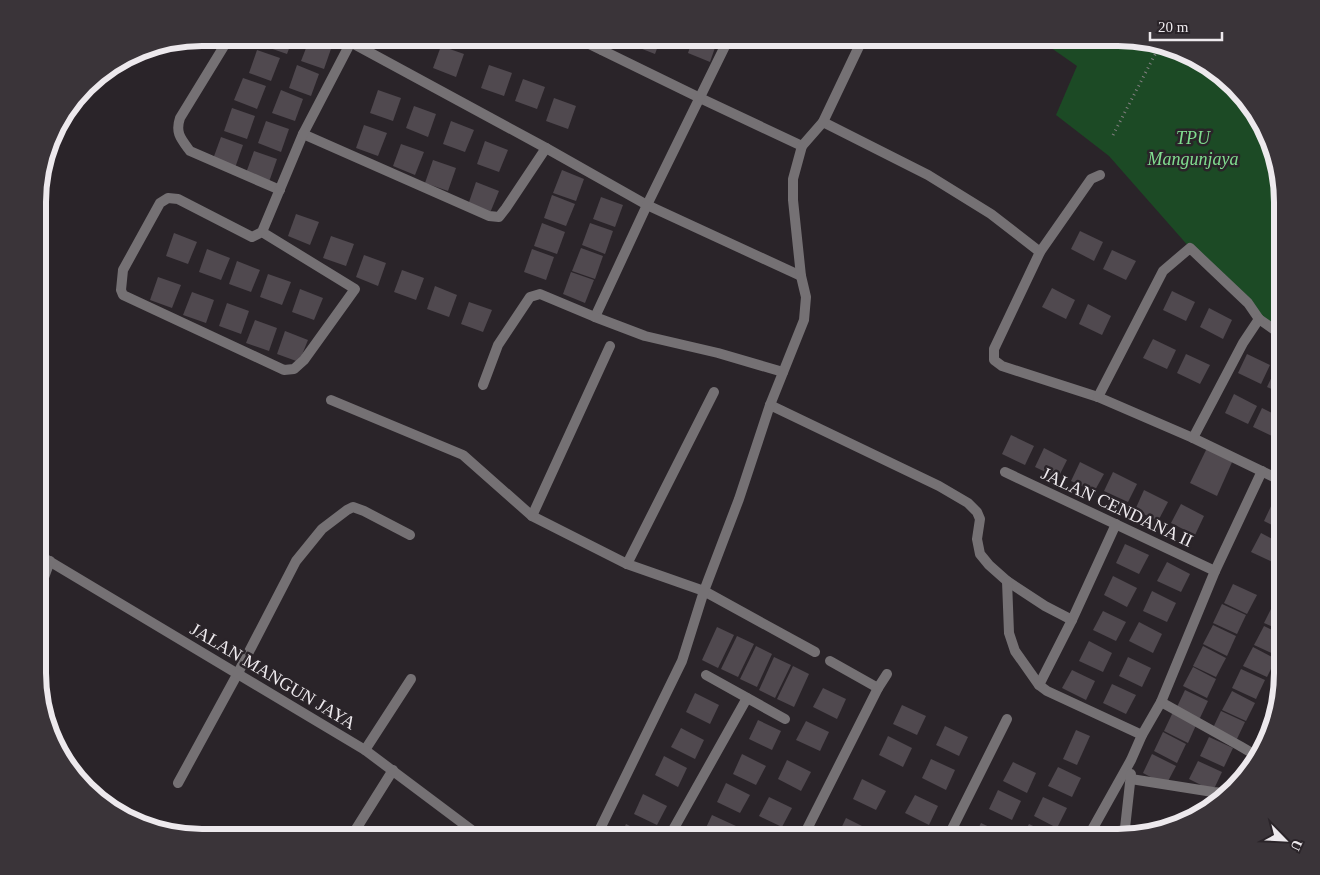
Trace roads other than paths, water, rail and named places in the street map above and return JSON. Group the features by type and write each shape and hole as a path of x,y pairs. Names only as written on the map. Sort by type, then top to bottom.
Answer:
{"street":[{"path":"595,317 724,46"},
{"path":"600,829 682,661 704,591 739,499 770,405 804,320 806,297 801,276 793,200 794,179 802,146 823,122 859,46"},
{"path":"224,47 180,118 177,126 181,140 190,151 280,190"},
{"path":"262,232 355,289 304,360 294,369 284,370 123,295 121,290 123,270 160,203 168,198 178,199 252,237 262,232 303,134 345,47"},
{"path":"363,47 647,205 801,276"},
{"path":"595,47 802,146"},
{"path":"823,122 928,175 991,214 1040,252"},
{"path":"303,134 489,216 499,217 546,148"},
{"path":"1100,175 1091,179 1040,252 994,349 994,360 1002,366 1098,397 1193,438 1273,476"},
{"path":"1098,397 1163,271 1190,248 1248,303 1259,319 1273,329"},
{"path":"483,386 498,345 530,297 540,294 645,336 718,353 783,372"},
{"path":"1193,438 1243,343 1259,319"},
{"path":"532,516 610,346"},
{"path":"627,564 714,392"},
{"path":"331,400 463,455 532,516 627,564 704,591 815,652"},
{"path":"770,405 939,486 968,503 977,512 980,519 977,539 980,554 989,565 1045,606 1072,620"},
{"path":"1093,828 1132,760 1142,735 1161,702 1215,571 1262,471"},
{"name":"JALAN CENDANA II","path":"1005,472 1215,571"},
{"path":"178,783 296,561 322,529 353,507 410,535"},
{"path":"1039,685 1072,620 1116,524"},
{"name":"JALAN MANGUN JAYA","path":"46,559 365,750 470,829"},
{"path":"46,572 50,561"},
{"path":"1007,580 1010,633 1015,652 1039,685 1047,691 1142,735"},
{"path":"830,660 878,688"},
{"path":"807,828 878,688 887,674"},
{"path":"706,675 785,718"},
{"path":"365,750 412,678"},
{"path":"674,828 746,698"},
{"path":"1161,702 1251,753"},
{"path":"952,828 1007,719"},
{"path":"1128,828 1132,760"},
{"path":"357,829 393,770"},
{"path":"1131,779 1218,791"}],"park label":[{"name":"TPU Mangunjaya","path":"1193,148"}]}
